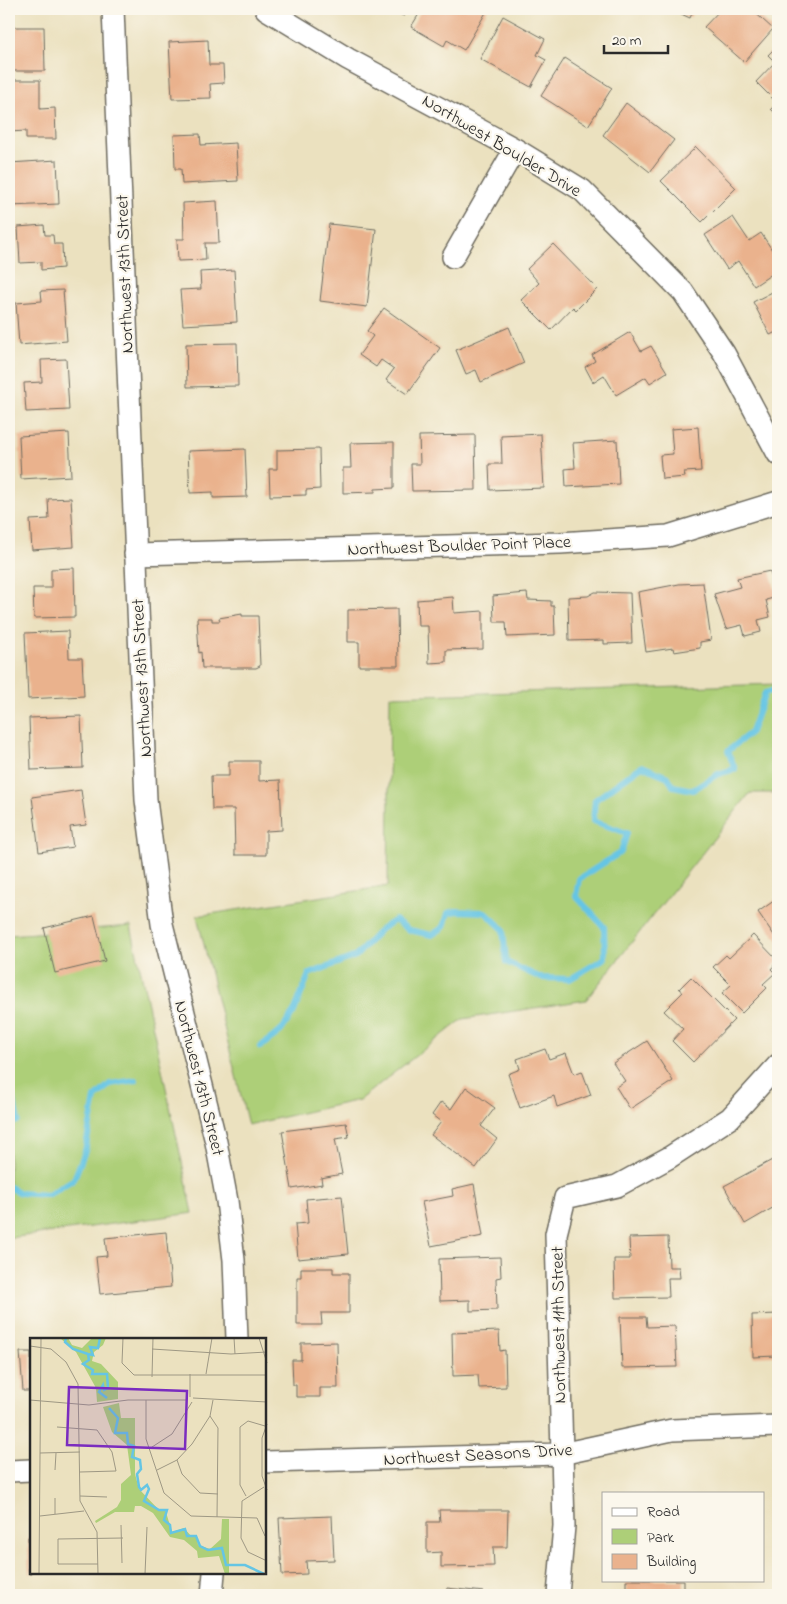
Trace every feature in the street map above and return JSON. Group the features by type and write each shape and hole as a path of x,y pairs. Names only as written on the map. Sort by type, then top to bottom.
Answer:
{"street":[{"name":"Northwest 13th Street","path":"113,9 146,800 162,924 216,1142 227,1201 234,1260 237,1338"},
{"name":"Northwest Boulder Drive","path":"266,9 348,59 515,149 582,190 683,292 724,353 778,454"},
{"path":"452,257 515,149"},
{"name":"Northwest Boulder Point Place","path":"135,554 560,543 668,536 778,502"},
{"name":"Northwest 11th Street","path":"558,1595 564,1526 556,1234 565,1198 617,1186 670,1158 730,1118 778,1065"},
{"name":"Northwest Seasons Drive","path":"266,1462 561,1454 672,1430 778,1426"},
{"path":"9,1471 30,1470"},
{"path":"212,1595 214,1574"}],"green space":[{"path":"778,684 778,793 750,793 586,1000 463,1019 359,1100 248,1125 197,916 388,886 390,696"},
{"path":"131,926 193,1213 9,1238 9,935"}],"building":[{"path":"386,9 407,9 404,16"},
{"path":"422,9 488,9 464,50 447,40 444,46 411,27"},
{"path":"670,9 694,9 690,18"},
{"path":"721,9 751,9 773,29 744,62 704,27"},
{"path":"503,16 545,39 537,55 546,60 531,87 480,59"},
{"path":"9,27 44,27 45,71 9,71"},
{"path":"208,40 209,65 223,65 224,83 210,84 211,98 172,99 169,42"},
{"path":"778,45 778,116 771,109 777,103 756,82 775,62 768,55"},
{"path":"565,58 612,88 588,126 541,96"},
{"path":"9,80 40,80 40,109 55,108 56,139 26,139 26,131 9,132"},
{"path":"626,103 674,140 650,172 603,135"},
{"path":"200,134 201,145 236,143 238,181 182,184 181,169 175,169 174,135"},
{"path":"696,147 736,188 702,222 661,181"},
{"path":"57,160 59,204 9,206 9,163"},
{"path":"217,201 219,243 205,243 206,260 178,261 177,239 184,239 183,203"},
{"path":"733,217 749,241 761,233 778,259 778,270 754,286 738,261 727,269 705,235"},
{"path":"329,224 376,229 367,307 320,301"},
{"path":"44,225 45,235 53,235 54,244 62,244 63,268 41,270 41,262 20,263 18,227"},
{"path":"553,244 597,289 576,310 573,307 551,330 521,300 539,283 527,269"},
{"path":"234,270 237,322 183,325 180,290 201,289 200,272"},
{"path":"778,289 778,331 770,335 753,302"},
{"path":"63,290 67,341 19,345 16,303 42,301 41,291"},
{"path":"384,308 440,348 407,394 386,380 394,369 381,360 376,367 359,355 373,336 367,331"},
{"path":"509,327 524,363 481,382 476,370 466,374 456,350"},
{"path":"630,332 641,351 651,346 667,372 650,383 646,377 616,395 604,375 593,382 585,367 595,361 592,355"},
{"path":"237,343 238,386 187,387 186,344"},
{"path":"66,359 69,410 26,412 24,383 42,382 41,360"},
{"path":"698,427 701,471 684,472 685,477 662,479 660,455 673,454 671,429"},
{"path":"69,433 71,476 21,479 19,436"},
{"path":"541,434 544,488 490,490 489,464 502,464 501,436"},
{"path":"475,435 476,490 412,491 411,464 420,464 419,436"},
{"path":"617,440 619,484 566,487 565,469 575,468 573,443"},
{"path":"394,442 394,488 375,489 375,492 343,493 343,468 351,468 350,443"},
{"path":"245,449 247,497 213,498 213,492 190,493 188,451"},
{"path":"319,449 320,489 306,490 306,495 270,496 269,469 277,469 277,450"},
{"path":"71,498 74,547 32,550 30,520 49,519 48,499"},
{"path":"74,568 75,617 34,618 33,588 51,588 51,569"},
{"path":"770,571 777,597 766,600 770,617 758,620 761,632 745,636 742,625 726,629 714,594 740,587 737,578"},
{"path":"703,583 711,640 700,642 700,648 674,652 673,648 646,652 638,592 679,584"},
{"path":"595,592 630,593 632,643 604,644 604,640 569,641 568,597 588,596"},
{"path":"527,593 528,600 551,601 551,606 554,606 555,635 507,637 506,622 494,622 493,596"},
{"path":"453,597 454,613 483,611 483,649 446,650 446,662 429,663 428,626 418,626 417,600"},
{"path":"397,609 398,666 359,666 359,642 348,642 348,610"},
{"path":"242,614 242,616 258,616 260,666 256,668 202,668 197,618 212,618 212,621 220,621 219,618"},
{"path":"68,631 69,658 82,658 84,696 28,699 25,633"},
{"path":"81,716 83,768 31,770 29,718"},
{"path":"229,761 259,761 259,781 280,780 282,830 266,831 266,855 235,855 234,809 212,809 211,776 229,776"},
{"path":"81,790 86,825 70,827 73,847 39,852 32,797"},
{"path":"778,898 778,941 758,912"},
{"path":"94,916 105,961 55,973 44,928"},
{"path":"753,935 778,961 771,969 775,973 763,984 767,988 742,1013 722,993 731,985 713,967 726,955 729,958"},
{"path":"691,977 734,1020 693,1062 672,1041 683,1029 664,1011 683,992 679,989"},
{"path":"647,1041 673,1081 630,1109 616,1087 625,1081 613,1063"},
{"path":"545,1049 549,1059 566,1053 574,1074 582,1071 591,1095 557,1107 554,1096 520,1108 508,1074 520,1069 517,1059"},
{"path":"466,1087 495,1108 481,1126 497,1139 476,1168 431,1135 441,1122 432,1115 441,1102 451,1109"},
{"path":"346,1123 349,1137 335,1139 342,1174 321,1178 322,1184 292,1189 282,1131"},
{"path":"774,1159 778,1167 778,1210 776,1206 745,1224 724,1186"},
{"path":"474,1184 483,1236 431,1246 422,1202 453,1196 452,1189"},
{"path":"342,1196 348,1254 298,1259 295,1224 308,1223 306,1199"},
{"path":"166,1232 171,1287 100,1294 96,1257 107,1256 105,1238"},
{"path":"668,1237 669,1267 679,1267 680,1278 668,1278 669,1297 615,1298 614,1259 630,1259 629,1238"},
{"path":"500,1257 501,1277 496,1278 497,1310 470,1311 470,1300 440,1301 439,1259"},
{"path":"301,1268 333,1268 333,1273 349,1273 349,1313 321,1313 322,1325 297,1325 297,1277 301,1277"},
{"path":"778,1314 778,1362 776,1362 776,1356 753,1357 752,1315"},
{"path":"620,1317 646,1317 647,1327 675,1326 677,1367 622,1368"},
{"path":"499,1331 500,1351 505,1350 506,1387 479,1388 478,1375 453,1376 452,1333"},
{"path":"337,1342 338,1388 320,1388 320,1397 296,1397 296,1385 293,1385 292,1360 301,1360 301,1343"},
{"path":"20,1352 30,1352 30,1391 23,1391"},
{"path":"775,1481 778,1481 778,1495 775,1495"},
{"path":"439,1510 508,1510 507,1547 493,1547 494,1566 441,1567 441,1552 427,1553 427,1522 440,1522"},
{"path":"332,1516 334,1560 306,1561 307,1574 282,1575 279,1518"},
{"path":"28,1537 30,1537 30,1574"},
{"path":"626,1582 684,1582 684,1589 672,1589 672,1595 620,1595 620,1593 626,1593"},
{"path":"447,1588 484,1592 484,1595 446,1595"}],"waterway":[{"path":"260,1047 281,1031 294,1012 309,974 356,956 381,929 395,920 409,930 432,935 444,927 448,913 456,911 485,912 503,929 506,962 541,978 570,979 605,958 604,927 576,896 579,879 621,852 627,833 593,821 595,800 642,766 668,777 673,786 693,790 718,774 735,769 728,751 751,732 765,693 778,689"},
{"path":"9,1187 20,1193 48,1195 74,1179 85,1151 95,1098 110,1084 136,1080"},
{"path":"9,1092 13,1097 18,1121 9,1124"}]}
